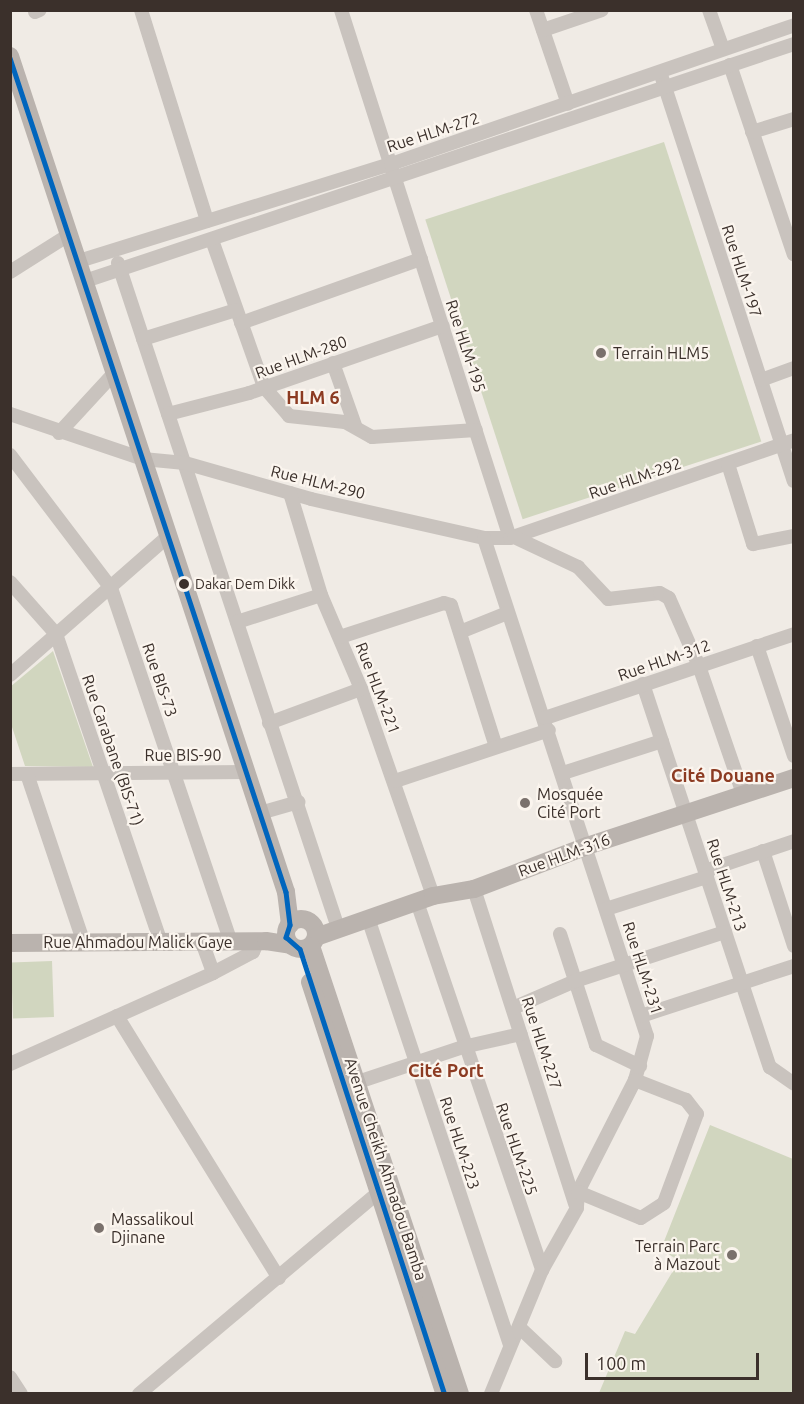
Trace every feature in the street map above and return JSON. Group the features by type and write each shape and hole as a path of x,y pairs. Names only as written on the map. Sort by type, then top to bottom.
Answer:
{"street":[{"path":"141,10 207,221"},
{"name":"Rue HLM-195","path":"341,10 512,537"},
{"path":"536,10 568,104"},
{"path":"543,30 602,10"},
{"path":"710,10 723,49"},
{"name":"Rue HLM-272","path":"79,261 391,164 794,25"},
{"name":"Rue HLM-272","path":"85,281 396,180 794,44"},
{"path":"10,56 286,892 308,934"},
{"path":"730,65 794,255"},
{"name":"Rue HLM-197","path":"660,71 760,380 787,442 794,481"},
{"path":"752,132 794,119"},
{"path":"10,272 70,234"},
{"path":"212,240 264,387 289,416 356,425"},
{"path":"114,251 269,723 298,802 308,934"},
{"path":"241,323 422,260"},
{"path":"143,339 236,310"},
{"name":"Rue HLM-280","path":"168,414 264,387 443,326"},
{"path":"333,363 356,425 362,433 372,437 476,430"},
{"path":"760,380 794,368"},
{"path":"59,433 115,372"},
{"name":"Rue HLM-290","path":"10,414 59,433 143,459 185,463 290,493 484,538"},
{"name":"Rue HLM-292","path":"484,538 512,537 787,442"},
{"name":"Rue BIS-73","path":"10,455 111,588 231,942"},
{"path":"728,464 753,544 794,536"},
{"name":"Rue HLM-221","path":"290,493 321,595 361,689 395,782 425,899"},
{"path":"10,675 168,536"},
{"path":"512,537 586,574 608,599 665,595 699,666 742,794"},
{"name":"Rue HLM-231","path":"484,538 507,613 587,846 647,1036 634,1080 578,1192 577,1208 542,1270 491,1394"},
{"name":"Rue Carabane (BIS-71)","path":"10,582 56,634 161,942"},
{"path":"237,622 321,595"},
{"path":"340,637 444,603 453,609 496,747"},
{"path":"460,632 507,613"},
{"name":"Rue HLM-312","path":"395,782 496,747 643,684 794,634"},
{"path":"757,646 794,756"},
{"name":"Rue HLM-213","path":"643,684 770,1067 794,1084"},
{"path":"269,723 361,689"},
{"path":"563,773 662,741"},
{"name":"Rue BIS-90","path":"10,774 174,770 247,772"},
{"path":"27,774 84,943"},
{"name":"Rue HLM-316","path":"308,934 368,918 425,899 474,889 587,846 794,778"},
{"path":"260,813 298,802"},
{"path":"606,909 794,841"},
{"path":"763,851 794,946"},
{"name":"Rue HLM-227","path":"474,889 577,1208"},
{"name":"Rue HLM-225","path":"425,899 463,1047 542,1270"},
{"name":"Rue HLM-223","path":"368,918 510,1345"},
{"path":"513,1008 575,981 725,932"},
{"name":"Rue Ahmadou Malick Gaye","path":"10,943 231,942 262,941 308,934"},
{"name":"Avenue Cheikh Ahmadou Bamba","path":"308,934 460,1394"},
{"name":"Avenue Cheikh Ahmadou Bamba","path":"308,934 380,1192 445,1394"},
{"path":"560,934 597,1045 640,1066"},
{"path":"10,1064 213,973 253,952 262,941"},
{"path":"202,942 213,973"},
{"path":"641,1016 794,966"},
{"path":"117,1016 279,1278"},
{"path":"358,1083 463,1047 521,1034"},
{"path":"578,1192 641,1218 664,1203 697,1114 686,1100 634,1080"},
{"path":"144,1392 380,1192"},
{"path":"519,1327 555,1361"},
{"path":"10,1377 21,1394"}],"green space":[{"name":"Terrain HLM5","path":"664,142 761,442 523,519 425,220"},
{"path":"53,651 93,767 25,766 11,724 10,687"},
{"path":"52,961 54,1017 13,1018 11,962"},
{"name":"Terrain Parc à Mazout","path":"710,1125 793,1159 793,1393 599,1393 625,1331 635,1334 679,1261 661,1249"}],"transit line":[{"path":"10,58 286,892 290,925 286,937 300,949 445,1394"}],"place":[{"name":"Terrain HLM5","path":"601,353"},
{"name":"Dakar Dem Dikk","path":"184,584"},
{"name":"Mosquée Cité Port","path":"525,803"},
{"name":"Massalikoul Djinane","path":"99,1228"},
{"name":"Terrain Parc à Mazout","path":"732,1255"}],"district":[{"name":"HLM 6","path":"313,397"},
{"name":"Cité Douane","path":"723,775"},
{"name":"Cité Port","path":"446,1070"}]}
